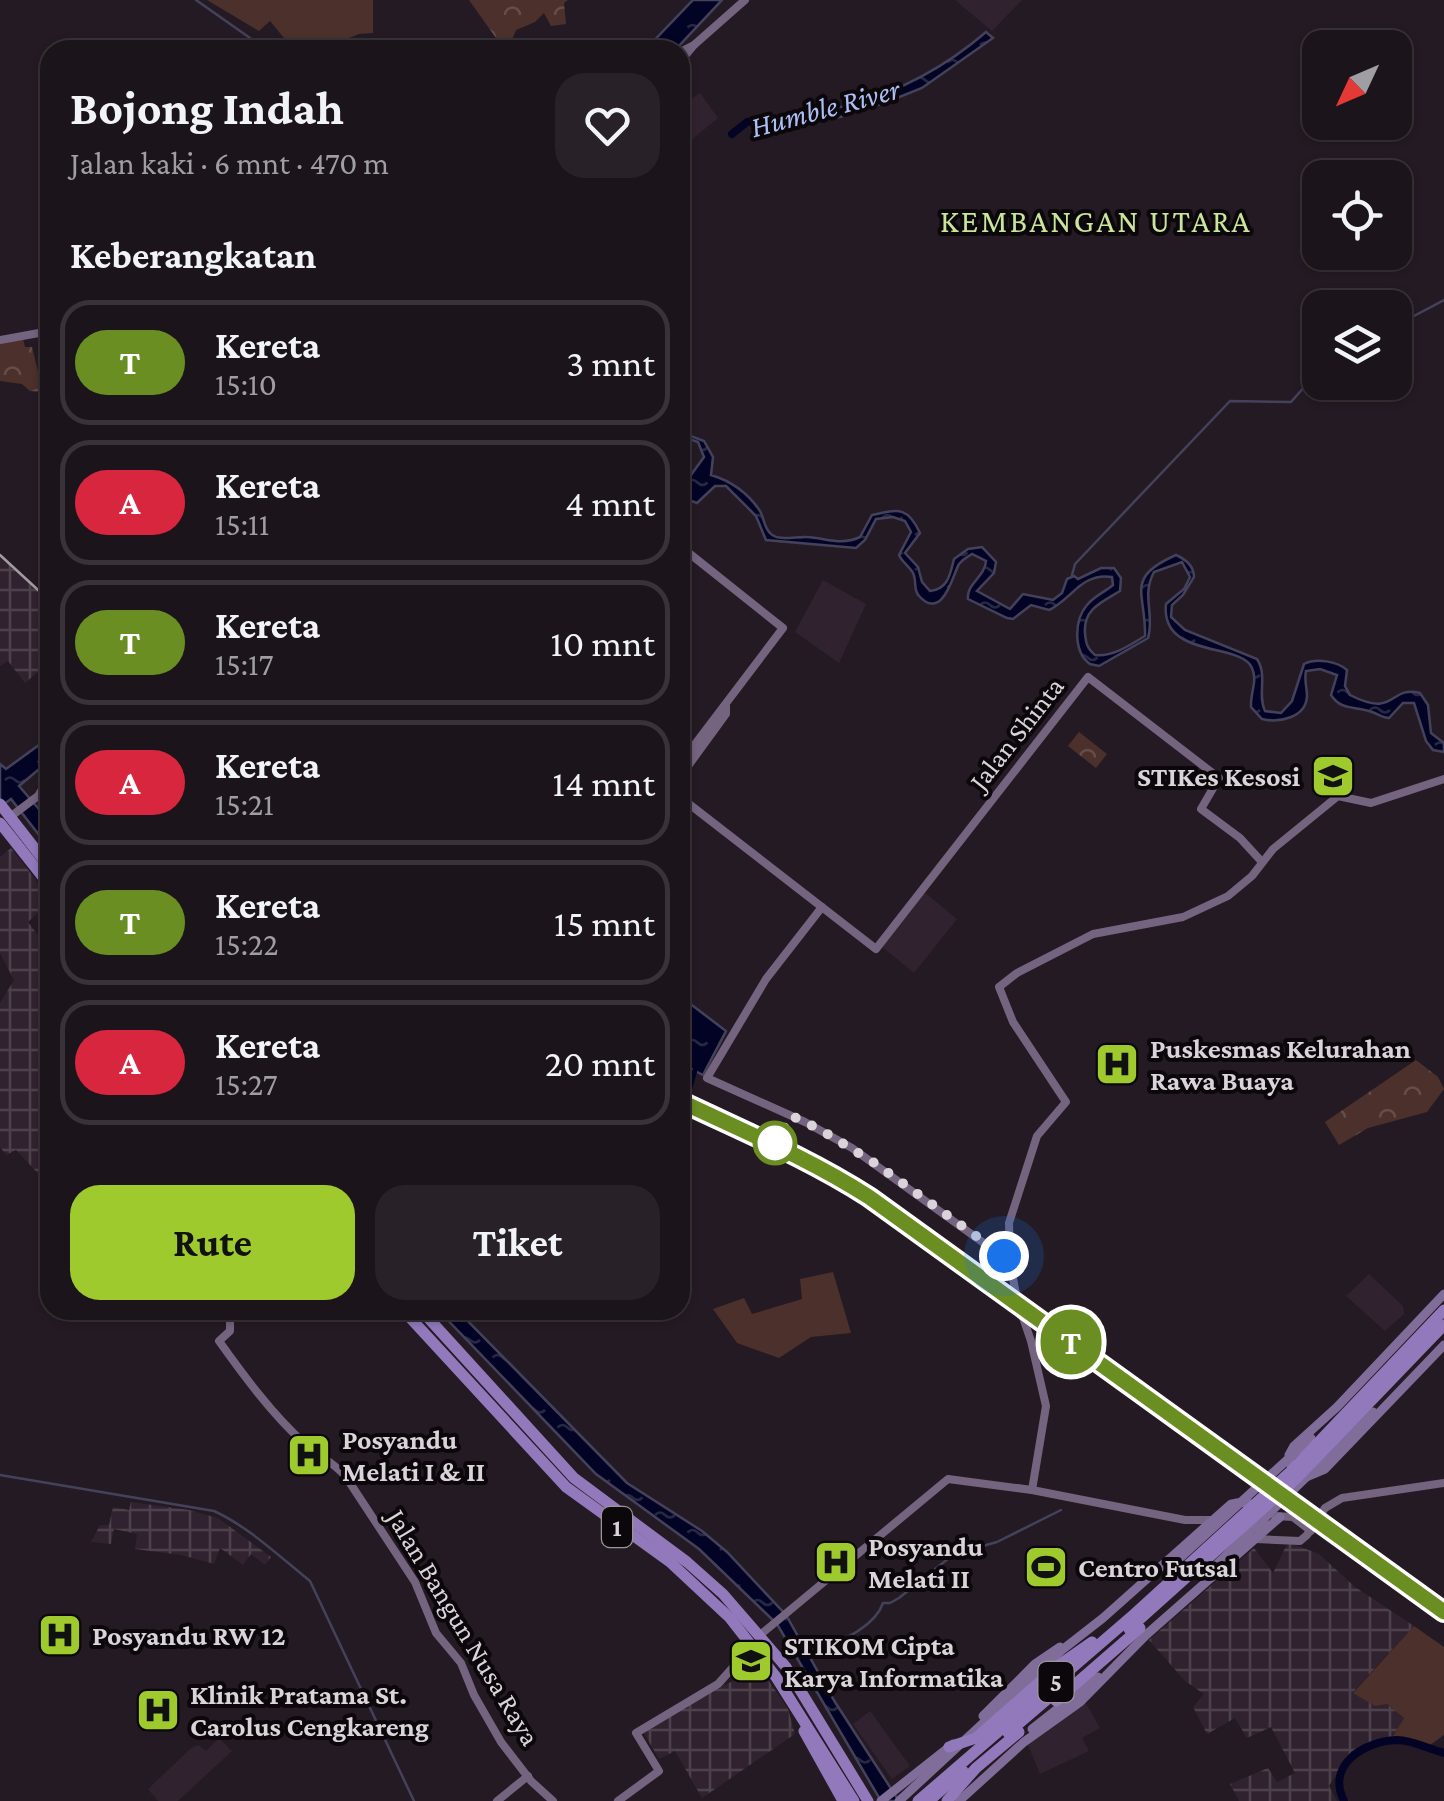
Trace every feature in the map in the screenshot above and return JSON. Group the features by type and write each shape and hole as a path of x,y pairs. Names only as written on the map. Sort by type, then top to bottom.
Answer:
{"highway":[{"path":"5,817 40,857"},
{"path":"5,817 40,871"},
{"name":"5","path":"916,1801 1192,1569 1328,1435 1444,1310"},
{"name":"1","path":"416,1320 585,1488 699,1572 760,1636 792,1674 868,1801"},
{"name":"1","path":"426,1320 434,1334"},
{"name":"5","path":"929,1801 1346,1430 1444,1325"},
{"path":"949,1747 976,1738 1180,1568 1192,1569 1189,1582 1158,1614 982,1763 952,1801"},
{"name":"1","path":"760,1636 794,1704 854,1801"},
{"path":"794,1704 813,1752 843,1801"},
{"path":"813,1752 826,1758"},
{"path":"969,1791 972,1774"}],"main road":[{"path":"899,1801 1062,1650 1184,1555 1286,1464 1444,1294"},
{"path":"1417,1327 1291,1450 1290,1466 1302,1476 1311,1477 1325,1469 1444,1341"},
{"path":"952,1801 1074,1707 1444,1341"},
{"path":"1104,1618 1231,1504 1246,1502 1258,1508 1264,1521 1258,1537"},
{"path":"1150,1629 1280,1516"},
{"path":"881,1801 949,1747 1035,1664 1076,1639"},
{"path":"952,1801 1021,1737 1106,1673"},
{"path":"906,1780 916,1801"}],"street":[{"path":"690,50 745,0"},
{"path":"690,47 694,45"},
{"path":"0,340 40,333"},
{"path":"690,553 782,626 782,634 690,751"},
{"name":"Jalan Shinta","path":"822,907 876,949 1088,677 1219,778 1201,808 1240,838 1262,862"},
{"path":"690,763 726,714 726,705"},
{"path":"1032,1490 1046,1406 1016,1296 1010,1262 1010,1216 1039,1132 1066,1102 1013,1022 999,987 1018,973 1098,932 1192,914 1235,891 1273,848 1338,796 1371,803 1444,779"},
{"path":"5,817 34,799 40,790"},
{"path":"690,805 822,907 766,979 708,1078 842,1142 1010,1262"},
{"name":"Jalan Bangun Nusa Raya","path":"230,1320 228,1333 219,1340 303,1442 346,1477 415,1582 436,1633 462,1664 494,1730 528,1776 553,1801"},
{"path":"618,1801 659,1771 636,1733 718,1684 789,1610 946,1480 1032,1490 1185,1520 1213,1520"},
{"path":"1258,1537 1300,1540 1334,1501 1444,1483"},
{"path":"1258,1508 1293,1518 1311,1531"},
{"path":"1185,1520 1192,1529 1191,1540"},
{"path":"497,1801 528,1776"}],"shaded area":[{"path":"955,0 1022,0 992,31"},
{"path":"700,93 718,118 690,141 690,100"},
{"path":"0,555 40,590 40,670 25,683 8,661 0,666"},
{"path":"823,580 866,604 839,663 795,632"},
{"path":"11,848 40,885 40,911 28,922 40,938 40,1175 16,1150 6,1155 0,1147 0,1003 14,980 0,953 0,857"},
{"path":"924,892 957,919 914,973 881,946"},
{"path":"699,1105 783,1141 846,1176 838,1189 818,1177 821,1172 804,1163 700,1116"},
{"path":"1369,1274 1403,1306 1404,1314 1385,1331 1346,1296"},
{"path":"131,1502 218,1518 271,1557 265,1565 251,1554 243,1565 220,1548 214,1564 135,1549 137,1534 114,1529 111,1544 91,1542 100,1525 109,1525 113,1507 129,1510"},
{"path":"1288,1542 1319,1554 1355,1587 1414,1626 1353,1692 1387,1704 1404,1718 1392,1738 1363,1744 1351,1752 1329,1786 1337,1801 1239,1801 1230,1784 1268,1768 1277,1782 1295,1773 1271,1727 1247,1738 1235,1718 1207,1734 1193,1707 1204,1694 1185,1681 1149,1640 1254,1548 1273,1573"},
{"path":"760,1668 788,1709 795,1734 702,1798 675,1751 659,1759 642,1730 722,1683"},
{"path":"1084,1700 1100,1728 1082,1738 1089,1751 1040,1774 1028,1745"},
{"path":"870,1711 910,1766 892,1779 853,1724"},
{"path":"219,1738 232,1751 178,1801 158,1801 148,1789 190,1749 198,1745 206,1751"}],"green space":[{"path":"207,0 373,0 373,33 344,40 282,40 270,21 259,31"},
{"path":"469,0 568,0 564,3 566,24 551,26 544,13 535,22 516,30 512,40 497,40"},
{"path":"23,339 25,347 32,347 40,392 0,381 0,343"},
{"path":"1079,732 1107,754 1096,768 1068,746"},
{"path":"1416,1060 1438,1077 1444,1089 1427,1112 1368,1128 1339,1145 1325,1122"},
{"path":"833,1272 851,1333 811,1337 779,1358 737,1343 713,1309 744,1298 752,1314 802,1299 800,1279"},
{"path":"1414,1626 1444,1647 1444,1735 1426,1748 1392,1738 1404,1718 1387,1704 1375,1706 1353,1693"}],"water":[{"path":"693,0 722,0 684,40 655,40"},
{"path":"986,32 993,38 922,88 887,102 840,117 763,126 755,119 837,108 886,93 939,66"},
{"path":"690,436 704,441 713,457 711,475 744,493 760,511 773,536 846,541 860,537 872,515 895,511 906,514 920,533 905,553 918,567 922,582 930,591 944,584 954,559 968,549 982,547 996,562 994,573 977,591 1010,609 1023,594 1053,600 1062,593 1067,579 1114,568 1121,578 1120,591 1095,607 1085,625 1086,643 1095,655 1115,652 1145,636 1141,588 1144,579 1149,571 1176,555 1188,563 1194,577 1172,605 1171,617 1185,630 1257,659 1265,711 1281,713 1292,701 1304,664 1332,663 1347,670 1345,686 1350,695 1365,701 1384,703 1402,693 1420,693 1428,705 1431,733 1444,743 1444,752 1433,750 1426,741 1414,703 1403,703 1389,718 1344,706 1331,695 1337,675 1320,669 1306,671 1307,696 1297,714 1262,719 1251,707 1254,678 1245,660 1188,642 1176,634 1168,621 1166,604 1184,589 1190,577 1182,562 1154,572 1149,589 1148,638 1099,666 1090,664 1078,644 1080,619 1090,602 1113,585 1112,577 1093,578 1049,610 1031,605 1013,619 968,599 986,561 972,554 959,564 941,600 927,602 917,594 913,573 899,555 911,532 905,521 893,517 876,519 856,548 766,540 756,516 726,486 715,486 697,503 690,501 690,476 704,457 698,442"},
{"path":"40,744 40,768 19,786 40,810 40,836 11,799 0,807 0,764 6,769"},
{"path":"690,1004 726,1031 703,1075 690,1068"},
{"path":"448,1320 467,1320 627,1483 702,1531 727,1552 786,1615 835,1702 899,1801 881,1801 777,1624 699,1549 596,1474"}],"waterway":[{"path":"196,0 251,40"},
{"name":"Humble River","path":"732,134 747,122 764,120"},
{"path":"1412,317 1444,300"},
{"path":"1072,575 1075,564 1230,401 1291,402 1302,389"},
{"path":"690,1087 695,1070"},
{"path":"690,1099 736,1117 830,1167 918,1225 1047,1320"},
{"path":"0,1475 214,1511 264,1543 310,1581 414,1801"},
{"path":"808,1656 862,1628 883,1603 899,1598 954,1554 997,1542 1061,1510"},
{"path":"1344,1801 1340,1776 1351,1757 1361,1750 1397,1740 1444,1753"}],"railway":[{"path":"0,555 40,592"},
{"path":"690,1108 778,1147 867,1199 1444,1615"}],"train":[{"name":"T","path":"690,1105 780,1145 869,1197 1444,1612"}],"place":[{"name":"STIKes Kesosi","path":"1333,776"},
{"name":"Puskesmas Kelurahan Rawa Buaya","path":"1117,1064"},
{"name":"Posyandu Melati I & II","path":"309,1455"},
{"name":"Posyandu Melati II","path":"836,1562"},
{"name":"Centro Futsal","path":"1046,1567"},
{"name":"Posyandu RW 12","path":"60,1635"},
{"name":"STIKOM Cipta Karya Informatika","path":"751,1661"},
{"name":"Klinik Pratama St. Carolus Cengkareng","path":"158,1710"}],"district":[{"name":"KEMBANGAN UTARA","path":"1096,221"}],"route":[{"path":"775,1143 792,1116 821,1130 876,1164 1004,1256"}]}
